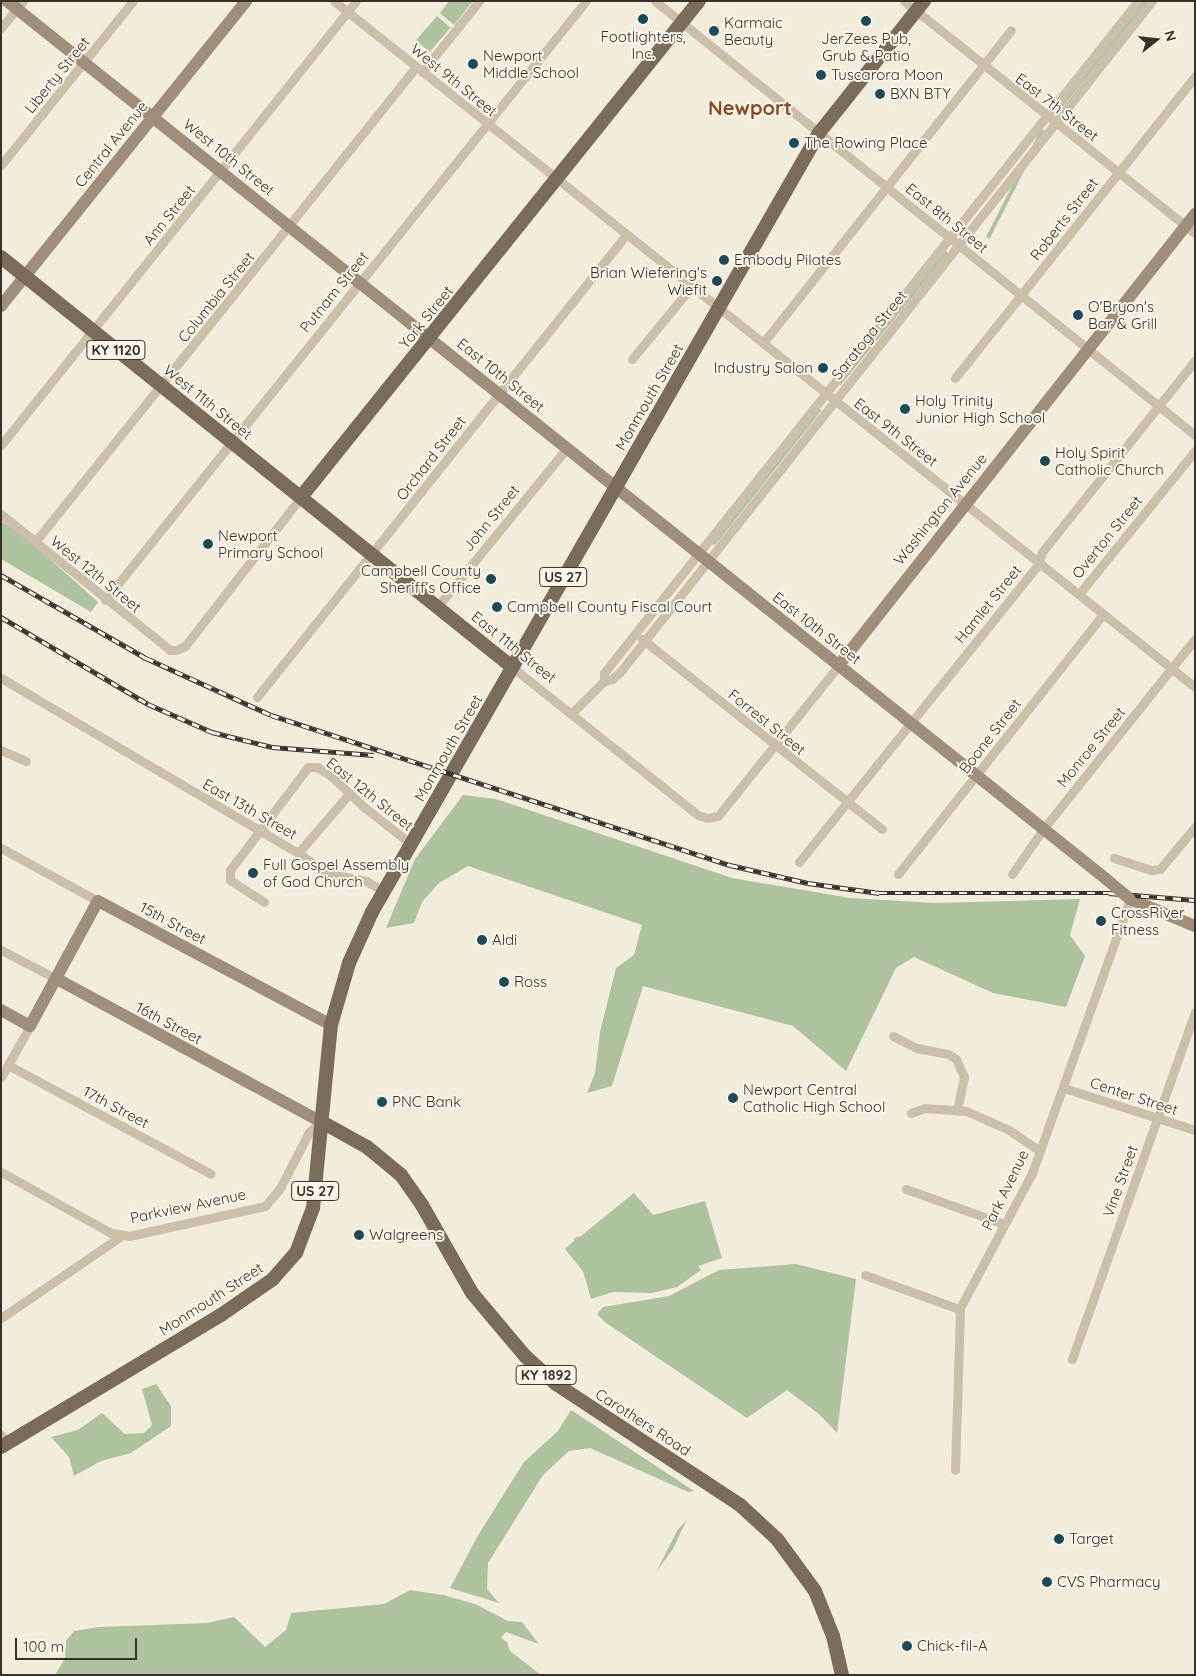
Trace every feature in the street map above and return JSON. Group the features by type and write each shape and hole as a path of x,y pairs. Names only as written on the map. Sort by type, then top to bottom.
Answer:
{"main road":[{"name":"York Street","path":"301,497 699,1"},
{"name":"Monmouth Street","path":"3,1442 109,1381 114,1371 174,1334 190,1333 273,1279 296,1253 312,1211 331,1025 353,955 384,891 614,488 820,133 920,6"},
{"name":"West 11th Street","path":"1,257 301,497"},
{"name":"East 11th Street","path":"301,497 512,667"},
{"name":"Carothers Road","path":"322,1122 367,1147 401,1175 422,1205 472,1293 525,1356 556,1384 740,1505 777,1539 815,1590 825,1613 841,1668"},
{"path":"841,1668 852,1675"}],"street":[{"name":"Liberty Street","path":"1,165 133,1"},
{"name":"Central Avenue","path":"1,306 246,1"},
{"name":"West 9th Street","path":"334,1 557,180"},
{"name":"Ann Street","path":"1,445 356,1"},
{"name":"Columbia Street","path":"36,542 289,227 419,70 479,1"},
{"name":"Putnam Street","path":"105,600 586,1"},
{"name":"East 8th Street","path":"655,1 1195,435"},
{"name":"East 7th Street","path":"904,1 920,6 982,65 1190,229"},
{"name":"Saratoga Street","path":"571,714 604,681 612,680 645,641 702,558 825,393 1138,1"},
{"name":"Saratoga Street","path":"604,681 604,673 636,633 835,400 1152,1"},
{"name":"West 10th Street","path":"16,4 84,63 154,117 429,339"},
{"path":"1,28 16,4"},
{"path":"763,343 1010,30"},
{"name":"Roberts Street","path":"955,378 1195,76"},
{"name":"East 9th Street","path":"557,180 1195,686"},
{"name":"Washington Avenue","path":"708,818 718,816 839,665 964,504 1190,229 1195,214"},
{"name":"Orchard Street","path":"258,697 626,235"},
{"path":"632,359 691,287"},
{"name":"East 10th Street","path":"429,339 976,776 1044,828 1130,899 1195,926"},
{"name":"Hamlet Street","path":"799,862 1039,563 1042,552 1195,360"},
{"name":"John Street","path":"438,606 566,448"},
{"name":"Overton Street","path":"1079,594 1195,451"},
{"name":"York Street","path":"176,650 185,646 301,497"},
{"name":"West 12th Street","path":"1,514 105,600 170,650 176,650"},
{"name":"Boone Street","path":"898,874 1103,614"},
{"name":"Forrest Street","path":"636,633 882,829"},
{"name":"Monroe Street","path":"1012,874 1044,828 1195,639"},
{"name":"East 11th Street","path":"512,667 698,815 708,818"},
{"name":"East 13th Street","path":"1,678 298,853 328,874 366,881 384,891"},
{"path":"1,750 26,762"},
{"name":"East 12th Street","path":"257,830 305,769 312,766 330,775 349,794 411,844"},
{"path":"298,853 349,794"},
{"path":"1114,858 1152,870 1160,869 1195,827"},
{"path":"257,830 232,864 230,880 264,902"},
{"name":"15th Street","path":"1,848 331,1025"},
{"name":"Park Avenue","path":"955,1470 959,1309 1040,1151 1130,899"},
{"path":"1,1077 57,979 98,901"},
{"name":"16th Street","path":"1,950 322,1122"},
{"path":"1,1010 30,1026"},
{"name":"Vine Street","path":"1072,1359 1195,1012"},
{"path":"893,1036 917,1048 948,1054 956,1059 964,1077 957,1110"},
{"name":"17th Street","path":"8,1065 210,1174"},
{"name":"Center Street","path":"1064,1088 1195,1130"},
{"path":"910,1113 925,1108 957,1110 986,1118 1040,1151"},
{"name":"Parkview Avenue","path":"1,1172 121,1236 265,1206 280,1188 309,1132 322,1122"},
{"path":"906,1189 1004,1224"},
{"path":"1,1318 121,1236"},
{"path":"865,1275 959,1309"}],"green space":[{"path":"449,1 473,1 454,25 440,13"},
{"path":"1143,1 1149,1 1060,110 1061,105"},
{"path":"437,16 451,28 430,52 416,40"},
{"path":"1041,129 1045,131 990,239 986,237"},
{"path":"945,250 948,253 840,386 839,383"},
{"path":"820,408 821,411 716,544 711,545"},
{"path":"1,521 23,535 98,602 91,612 1,559"},
{"path":"463,795 496,799 732,878 850,898 935,903 1080,899 1070,935 1085,956 1066,1007 993,993 914,957 896,968 846,1071 793,1026 643,986 612,1086 587,1093 595,1073 600,1032 616,968 634,955 642,925 468,866 439,883 422,902 414,923 386,928 415,859"},
{"path":"634,1193 653,1215 705,1201 722,1258 698,1266 701,1270 677,1287 652,1293 613,1292 591,1299 583,1271 565,1249 574,1241 574,1238 581,1236"},
{"path":"796,1264 856,1279 837,1433 819,1414 787,1390 747,1418 606,1323 597,1314 603,1307 669,1296 719,1270"},
{"path":"156,1384 171,1406 171,1426 131,1453 101,1461 74,1476 69,1457 51,1437 78,1430 102,1413 125,1434 144,1433 152,1425 142,1389"},
{"path":"571,1410 694,1491 688,1492 590,1448 569,1451 543,1475 488,1563 487,1589 499,1603 450,1588 477,1537 524,1462 558,1431"},
{"path":"687,1519 673,1549 656,1572 677,1531"},
{"path":"410,1590 443,1595 475,1604 508,1621 522,1622 539,1644 506,1632 501,1638 507,1642 510,1651 541,1675 55,1675 65,1658 66,1641 74,1631 99,1627 207,1623 234,1617 265,1647 286,1630 291,1613 384,1604"}],"railway":[{"path":"1,575 146,658 271,715 730,865 808,883 879,893 1109,893 1195,900"},
{"path":"1,617 148,704 212,732 272,747 374,755"}],"place":[{"name":"Footlighters, Inc.","path":"643,19"},
{"name":"JerZees Pub, Grub & Patio","path":"866,21"},
{"name":"Karmaic Beauty","path":"714,31"},
{"name":"Newport Middle School","path":"473,64"},
{"name":"Tuscarora Moon","path":"821,75"},
{"name":"BXN BTY","path":"880,94"},
{"name":"The Rowing Place","path":"794,143"},
{"name":"Embody Pilates","path":"724,260"},
{"name":"Brian Wiefering's Wiefit","path":"717,281"},
{"name":"O'Bryon's Bar & Grill","path":"1078,315"},
{"name":"Industry Salon","path":"823,368"},
{"name":"Holy Trinity Junior High School","path":"905,409"},
{"name":"Holy Spirit Catholic Church","path":"1045,461"},
{"name":"Newport Primary School","path":"208,544"},
{"name":"Campbell County Sheriff’s Office","path":"491,579"},
{"name":"Campbell County Fiscal Court","path":"497,607"},
{"name":"Full Gospel Assembly of God Church","path":"253,873"},
{"name":"CrossRiver Fitness","path":"1101,921"},
{"name":"Aldi","path":"482,940"},
{"name":"Ross","path":"504,982"},
{"name":"Newport Central Catholic High School","path":"733,1098"},
{"name":"PNC Bank","path":"382,1102"},
{"name":"Walgreens","path":"359,1235"},
{"name":"Target","path":"1059,1539"},
{"name":"CVS Pharmacy","path":"1047,1582"},
{"name":"Chick-fil-A","path":"907,1646"}],"district":[{"name":"Newport","path":"750,107"}]}
